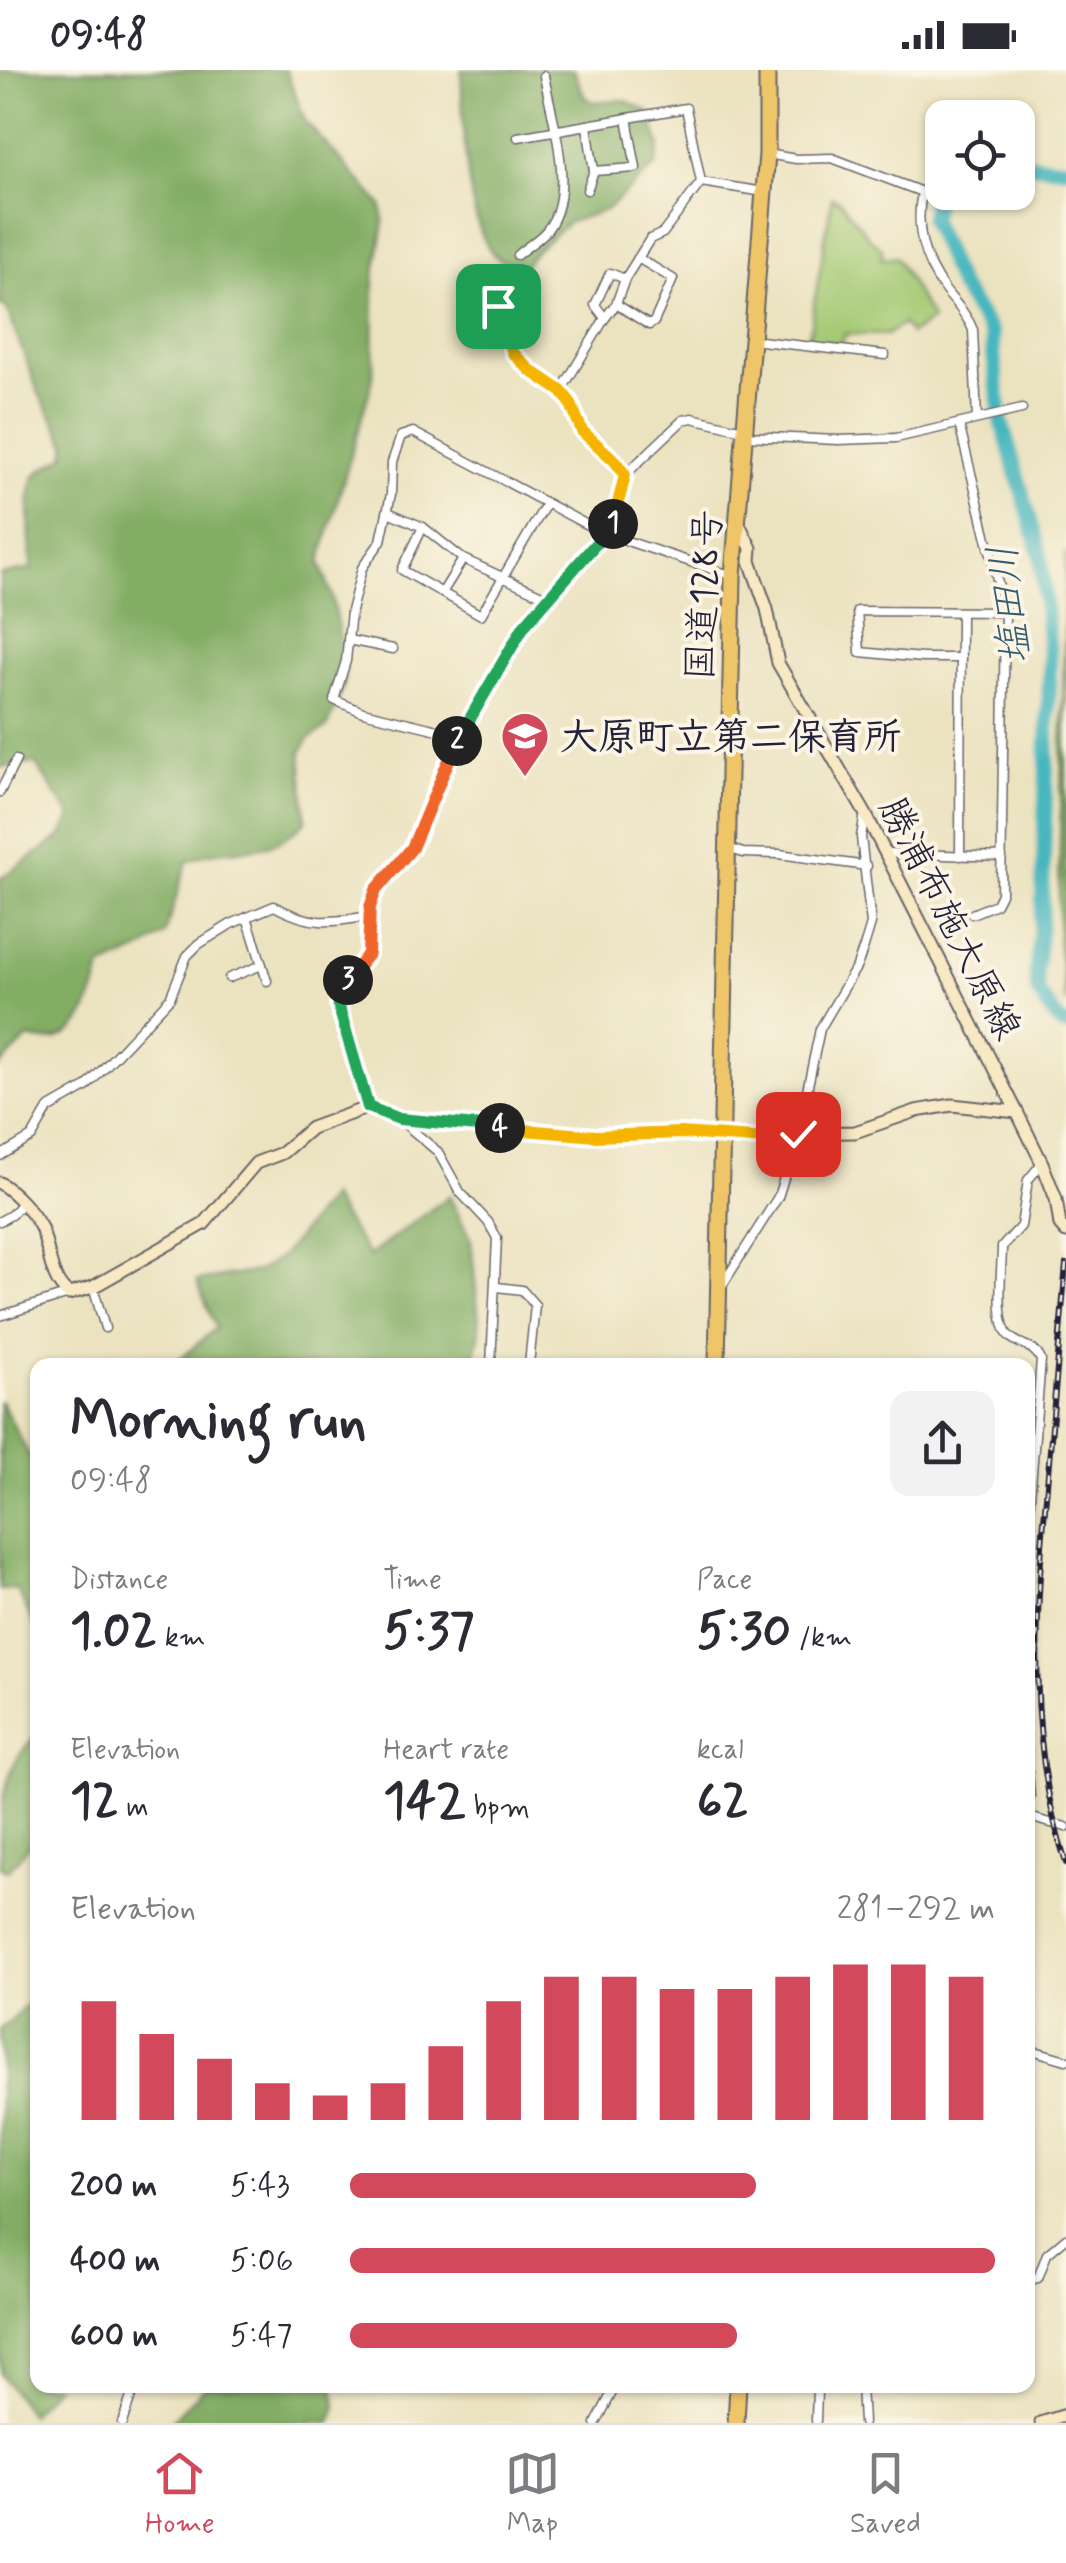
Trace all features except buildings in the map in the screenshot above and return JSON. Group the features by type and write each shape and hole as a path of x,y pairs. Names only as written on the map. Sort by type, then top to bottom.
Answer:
{"highway":[{"name":"国道128号","path":"717,1358 733,576 767,154 767,70"},
{"path":"736,2423 738,2393"}],"street":[{"path":"516,255 548,229 558,208 562,175 544,76"},
{"path":"518,137 686,108 702,182 664,233 650,239 625,279 616,304 561,391"},
{"path":"594,170 636,168 627,118"},
{"path":"587,126 594,170 587,190"},
{"path":"767,154 796,159 832,158 922,192 918,234 941,285 969,320 972,330 977,419"},
{"path":"702,182 764,192"},
{"path":"616,304 649,325 654,322 673,279 638,258"},
{"path":"605,318 595,305 610,273 625,279"},
{"path":"498,306 513,353 561,391 582,431 625,475"},
{"path":"750,340 885,355"},
{"path":"368,1107 338,1004 340,990 368,954 376,890 412,848 459,735 524,626 608,532 618,509 625,475 683,420 692,418 743,433 896,438 1022,409"},
{"path":"959,424 1005,612 1001,894 996,904 972,914"},
{"path":"459,735 363,712 334,700 362,568 381,540 395,447 402,436 413,432 546,504 627,541 733,576"},
{"path":"423,527 402,570 481,615 546,504"},
{"path":"388,512 423,527 463,558 502,579 546,597"},
{"name":"勝浦布施大原線","path":"738,522 751,548 750,561 778,663 866,813 1042,1164 1056,1198 1060,1225 1066,1232"},
{"path":"442,593 463,558"},
{"path":"962,658 860,652 857,611 1005,612"},
{"path":"960,856 962,612"},
{"path":"348,640 393,649"},
{"path":"0,792 16,760"},
{"path":"718,1292 778,1197 798,1134 820,1029 858,966 871,924 861,837 866,813"},
{"path":"727,848 866,866"},
{"path":"886,853 1002,857"},
{"path":"0,1156 32,1138 48,1109 86,1087 170,998 187,956 199,944 274,906 307,922 325,924 370,916"},
{"path":"246,917 267,981"},
{"path":"230,978 262,965"},
{"path":"0,1316 93,1287 204,1224 256,1163 282,1153 311,1128 368,1107 399,1119 596,1136 681,1133 768,1139 855,1132 916,1111 952,1106 1017,1112"},
{"path":"399,1119 438,1152 460,1192 488,1222 496,1238 492,1358"},
{"path":"1035,1416 1041,1360 1034,1348 1011,1338 1002,1323 1002,1248 1021,1226 1028,1180 1042,1164"},
{"path":"0,1183 41,1228 59,1286 69,1294"},
{"path":"0,1220 22,1203"},
{"path":"93,1287 105,1328"},
{"path":"497,1287 522,1290 535,1305 531,1358"},
{"path":"1035,1382 1040,1382"},
{"path":"1035,1818 1066,1828"},
{"path":"1035,2051 1066,2060"},
{"path":"1035,2279 1046,2254 1066,2238"},
{"path":"122,2423 133,2393"},
{"path":"596,2423 612,2393"},
{"path":"816,2421 817,2393"},
{"path":"861,2393 863,2423"},
{"path":"1041,2423 1066,2415"}],"green space":[{"path":"0,70 286,70 305,121 381,204 384,223 374,279 373,378 320,562 332,597 344,659 344,685 328,726 308,740 301,752 306,821 289,835 260,848 219,852 187,862 165,934 101,968 87,1011 70,1032 45,1041 28,1038 0,1066 0,879 62,836 71,816 35,763 0,767 0,575 31,569 29,504 33,481 40,471 65,456 67,444 38,392 6,307 0,305"},
{"path":"461,70 574,70 584,96 591,102 624,100 648,111 660,145 656,165 606,210 569,222 536,250 524,266 505,262 490,250 475,212 466,163"},
{"path":"832,197 882,248 882,259 896,257 932,320 910,334 903,324 886,335 845,334 842,344 808,342"},
{"path":"1066,551 1066,1004 1058,939"},
{"path":"449,1196 471,1240 480,1332 474,1358 181,1358 216,1328 197,1281 258,1271 282,1256 330,1197 369,1256"},
{"path":"0,1400 30,1457 30,1616 17,1589 0,1590"},
{"path":"30,1743 30,1844 8,1871 0,1867 5,1793"},
{"path":"30,2002 30,2393 49,2393 30,2415 0,2374 0,2030"},
{"path":"198,2393 335,2393 336,2410 331,2423 170,2423"}],"waterway":[{"name":"塩田川","path":"1035,165 1066,168"},
{"name":"塩田川","path":"933,210 931,219 959,285 991,333 1001,420 1041,556 1050,658 1042,909 1036,971 1038,992 1060,1023 1066,1025"}],"railway":[{"path":"1066,1264 1040,1580 1037,1675 1045,1770 1066,1863"}],"place":[{"name":"大原町立第二保育所","path":"525,778"}],"route":[{"path":"498,306 513,353 561,391 582,431 625,475 611,529 524,626 459,735 412,848 376,890 370,907 368,954 340,990 338,1004 368,1107 399,1119 596,1136 681,1133 768,1139 798,1134"}]}
